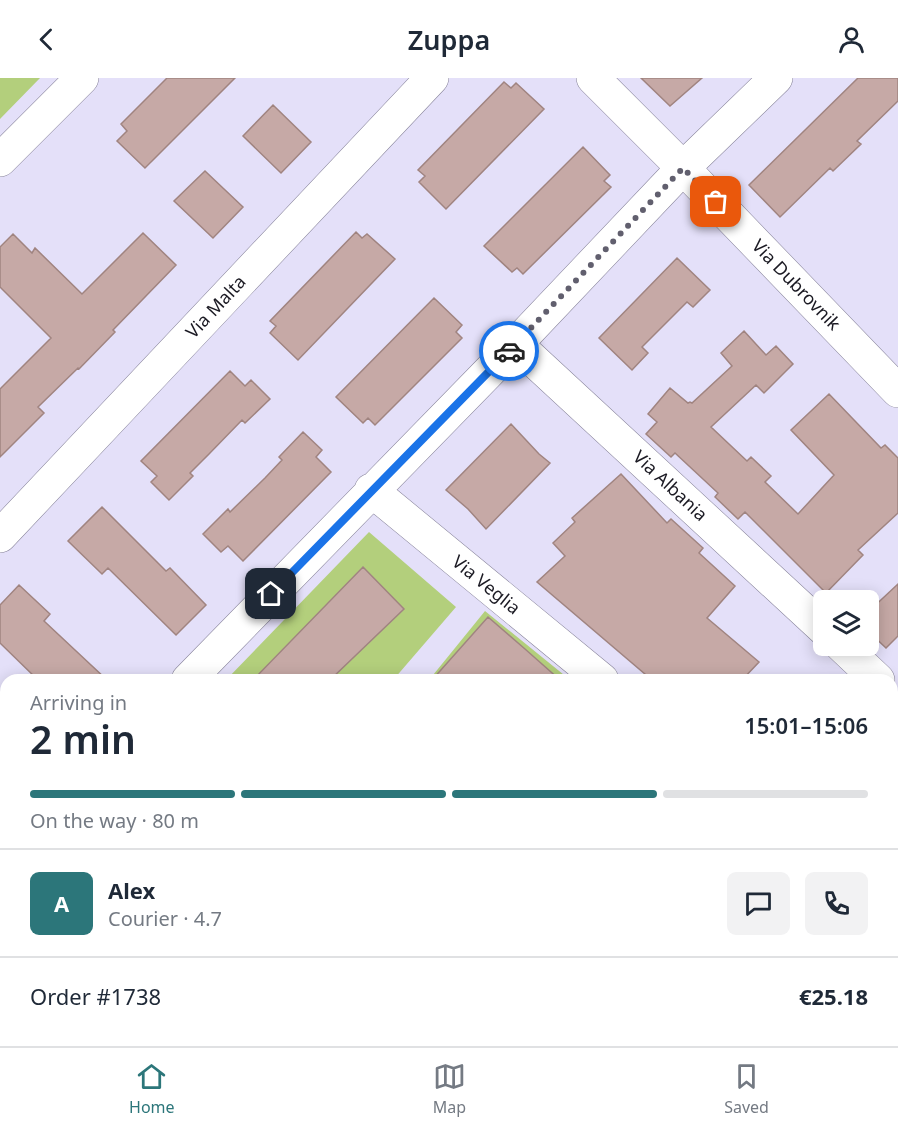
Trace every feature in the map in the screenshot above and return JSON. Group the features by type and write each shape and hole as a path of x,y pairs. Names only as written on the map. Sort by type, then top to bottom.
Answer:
{"street":[{"path":"0,160 82,78"},
{"name":"Via Malta","path":"0,536 432,78"},
{"name":"Via Dubrovnik","path":"593,78 898,391"},
{"path":"194,674 516,344 683,168 776,78"},
{"name":"Via Albania","path":"516,344 813,619"},
{"name":"Via Veglia","path":"371,490 595,674"},
{"path":"853,656 872,674"}],"green space":[{"path":"0,78 40,78 0,119"},
{"path":"369,532 456,607 398,674 232,674"},
{"path":"485,611 563,674 434,674"}],"building":[{"path":"167,78 235,78 145,168 117,141 127,131 121,124"},
{"path":"641,78 702,78 670,106"},
{"path":"858,78 898,78 898,101 857,141 861,144 833,171 830,168 780,217 749,185"},
{"path":"504,82 511,88 516,83 544,109 446,209 419,182 425,176 418,170"},
{"path":"273,105 311,142 281,173 243,136"},
{"path":"583,147 610,175 604,181 611,187 523,274 517,268 512,272 484,246"},
{"path":"205,171 243,207 213,238 174,201"},
{"path":"356,232 362,238 367,234 395,259 298,360 270,333 276,326 270,321"},
{"path":"143,233 176,265 113,330 115,332 38,407 44,413 0,457 0,389 51,338 0,287 0,247 13,234 32,253 35,248 82,294"},
{"path":"677,258 710,290 693,307 687,302 642,347 648,353 632,370 599,338"},
{"path":"434,298 462,325 456,332 462,338 375,425 368,418 363,423 336,397"},
{"path":"744,331 766,355 776,346 793,364 764,393 756,385 711,427 747,461 751,457 771,476 765,482 798,514 834,475 791,430 829,394 881,448 885,445 898,458 898,513 858,550 863,555 829,590 823,590 745,512 738,519 715,497 718,493 675,453 671,457 646,434 657,422 648,414 670,388 688,403 692,403 732,366 721,353"},
{"path":"230,371 245,386 251,380 270,399 245,423 242,420 190,473 193,476 169,500 151,482 157,476 141,461"},
{"path":"511,424 550,463 486,529 446,490"},
{"path":"303,432 322,450 316,457 331,472 243,561 228,546 221,552 203,534 265,478 282,460 279,457"},
{"path":"621,474 667,523 671,519 703,548 699,553 735,586 707,618 759,662 748,674 645,674 537,582 565,556 553,543 575,522 572,518"},
{"path":"102,507 166,571 170,568 206,605 176,635 108,568 102,574 68,541"},
{"path":"363,567 404,609 336,674 259,674"},
{"path":"898,584 898,636 886,648 879,641 879,602"},
{"path":"19,585 50,614 44,621 101,674 32,674 0,643 0,605"},
{"path":"488,617 553,674 437,674"}],"way so far":[{"path":"509,351 683,168 716,202"}],"route":[{"path":"271,594 509,351"}]}
